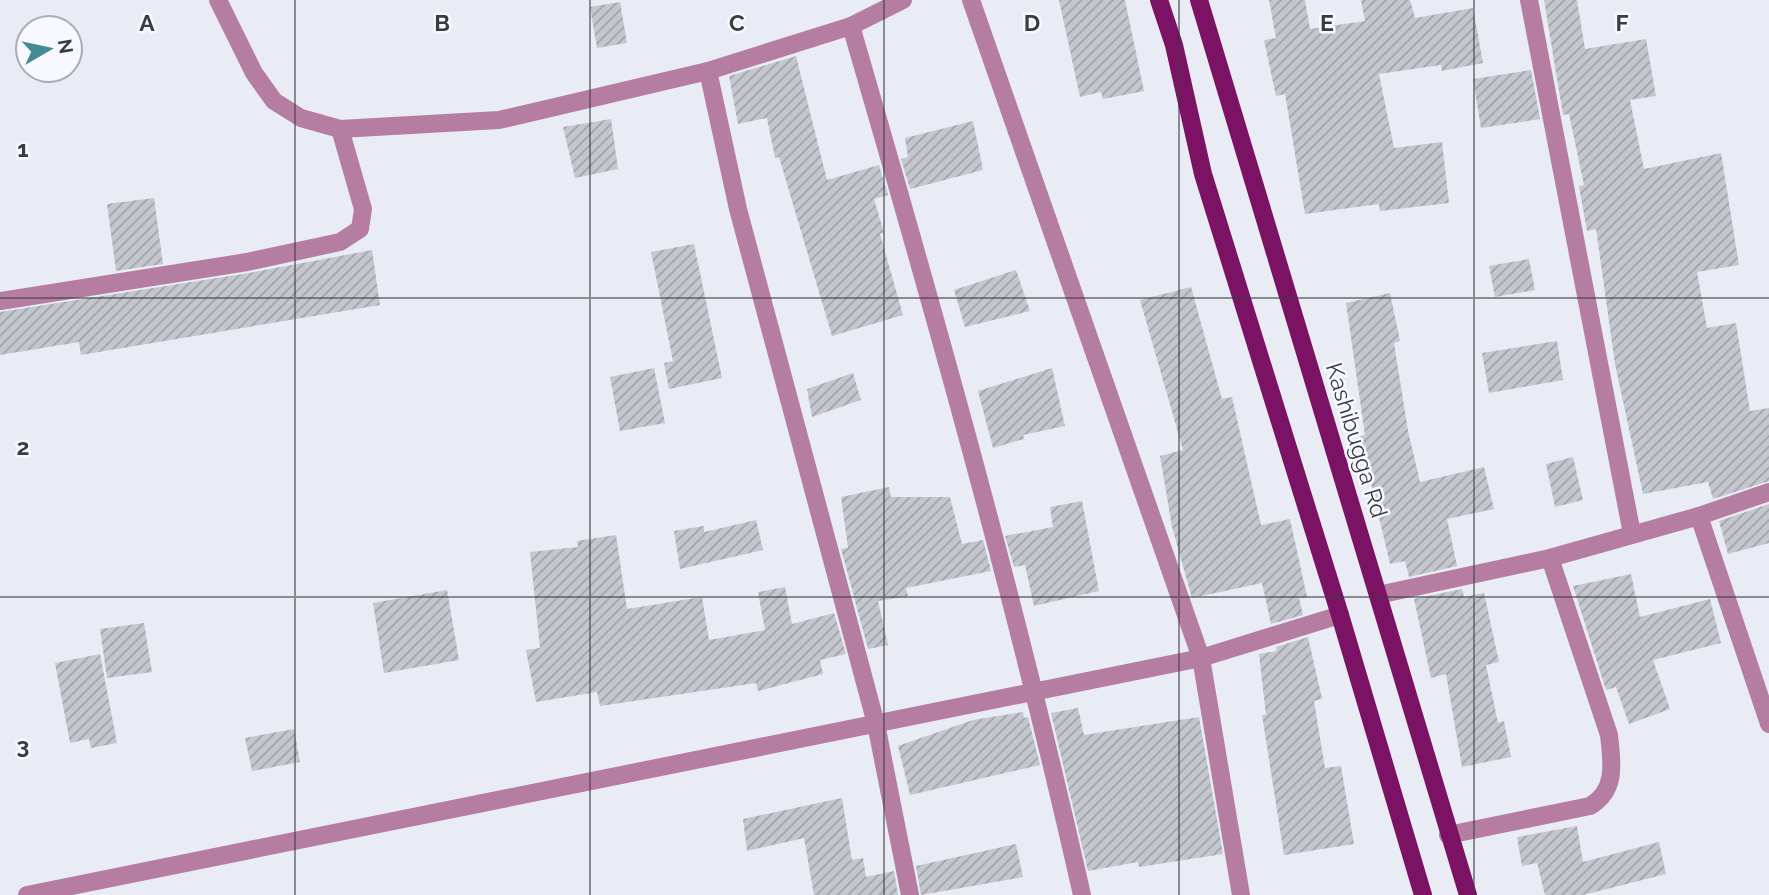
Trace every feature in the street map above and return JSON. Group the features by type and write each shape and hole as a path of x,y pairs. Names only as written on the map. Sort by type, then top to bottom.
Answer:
{"main road":[{"path":"1159,0 1174,46 1203,174 1340,615 1422,895"},
{"name":"Kashibugga Rd","path":"1199,0 1468,895"}],"street":[{"path":"218,0 254,74 274,101 301,118 340,129 499,120 708,71 767,50 851,26 903,0"},
{"path":"971,0 1201,658 1241,895"},
{"path":"1529,0 1632,534"},
{"path":"851,26 945,350 1036,691 1082,895"},
{"path":"708,71 738,209 876,724 910,895"},
{"path":"0,301 247,262 340,242 360,229 363,209 340,129"},
{"path":"1378,594 1550,558 1699,516 1769,492"},
{"path":"1699,516 1769,724"},
{"path":"1448,835 1590,806 1602,799 1609,787 1612,765 1609,735 1550,558"},
{"path":"27,895 1201,658 1340,615"},
{"path":"1417,895 1422,895"}],"building":[{"path":"1059,0 1125,0 1144,91 1103,99 1101,92 1080,97"},
{"path":"1269,0 1305,0 1310,29 1365,21 1361,0 1410,0 1415,18 1473,8 1483,63 1442,71 1441,65 1379,74 1394,148 1442,142 1449,203 1380,211 1379,204 1305,214 1285,94 1276,96 1264,40 1276,38"},
{"path":"1544,0 1577,0 1585,49 1646,39 1656,96 1630,100 1644,169 1721,153 1739,265 1697,272 1707,328 1736,323 1750,411 1769,408 1769,481 1713,499 1708,482 1643,494 1615,364 1596,229 1587,231 1579,186 1584,185 1569,114 1563,115"},
{"path":"620,2 627,43 597,48 590,7"},
{"path":"796,56 827,180 879,165 888,195 874,199 884,233 880,234 903,315 832,336 779,157 775,158 767,118 738,124 729,76"},
{"path":"1531,70 1540,119 1481,128 1473,79"},
{"path":"611,119 618,169 575,178 563,127"},
{"path":"973,121 983,170 910,189 901,159 908,157 905,138"},
{"path":"154,198 163,264 116,271 107,204"},
{"path":"694,244 722,378 669,389 664,363 673,361 651,252"},
{"path":"372,250 380,305 81,355 79,342 0,355 0,312 249,273"},
{"path":"1529,259 1535,290 1495,297 1489,266"},
{"path":"1016,270 1030,311 965,327 954,290"},
{"path":"1191,287 1222,399 1232,397 1261,525 1290,519 1307,597 1299,598 1303,615 1271,624 1262,583 1192,598 1172,527 1160,456 1183,450 1140,300"},
{"path":"1390,293 1400,341 1394,343 1408,431 1420,482 1484,467 1494,509 1447,519 1457,566 1409,577 1405,561 1390,564 1360,436 1365,435 1346,303"},
{"path":"1557,341 1563,380 1489,393 1482,353"},
{"path":"654,368 665,423 620,431 610,377"},
{"path":"1052,368 1065,426 1023,435 1024,439 993,448 978,391"},
{"path":"853,373 861,400 812,417 807,389"},
{"path":"1573,457 1583,500 1555,507 1546,464"},
{"path":"889,487 891,497 950,497 962,544 983,540 991,571 906,588 908,596 878,601 888,645 868,649 841,549 848,548 841,497"},
{"path":"1082,501 1099,591 1034,606 1025,565 1014,567 1005,536 1053,527 1050,507"},
{"path":"1769,504 1769,543 1728,554 1719,521"},
{"path":"756,520 763,550 680,569 674,531 704,526 704,532"},
{"path":"616,535 627,609 702,597 709,640 765,630 758,592 785,587 792,624 834,613 846,654 820,660 823,674 758,691 756,683 600,706 597,692 536,702 526,650 540,648 530,552 578,547 577,541"},
{"path":"1631,574 1640,617 1710,599 1721,643 1653,660 1670,709 1629,724 1616,687 1606,690 1573,586"},
{"path":"1462,589 1464,597 1484,593 1499,662 1486,665 1498,723 1504,721 1511,757 1462,767 1446,674 1431,678 1414,599"},
{"path":"447,590 459,660 384,673 373,603"},
{"path":"144,623 152,672 107,678 100,629"},
{"path":"1308,637 1322,699 1314,701 1325,768 1341,766 1354,844 1284,855 1262,715 1266,715 1259,654 1277,651 1276,647"},
{"path":"100,654 117,743 91,748 89,739 70,743 55,663"},
{"path":"1078,708 1084,735 1199,717 1223,854 1139,867 1138,862 1088,871 1051,713"},
{"path":"1023,712 1024,718 1028,717 1040,765 910,795 898,746 973,720"},
{"path":"294,729 300,762 252,771 245,738"},
{"path":"842,798 852,860 863,858 866,877 894,871 898,895 814,895 804,838 747,851 743,819"},
{"path":"1577,826 1583,862 1659,842 1666,874 1583,895 1545,895 1537,863 1522,866 1517,837"},
{"path":"1016,844 1023,877 921,895 916,866"}]}
